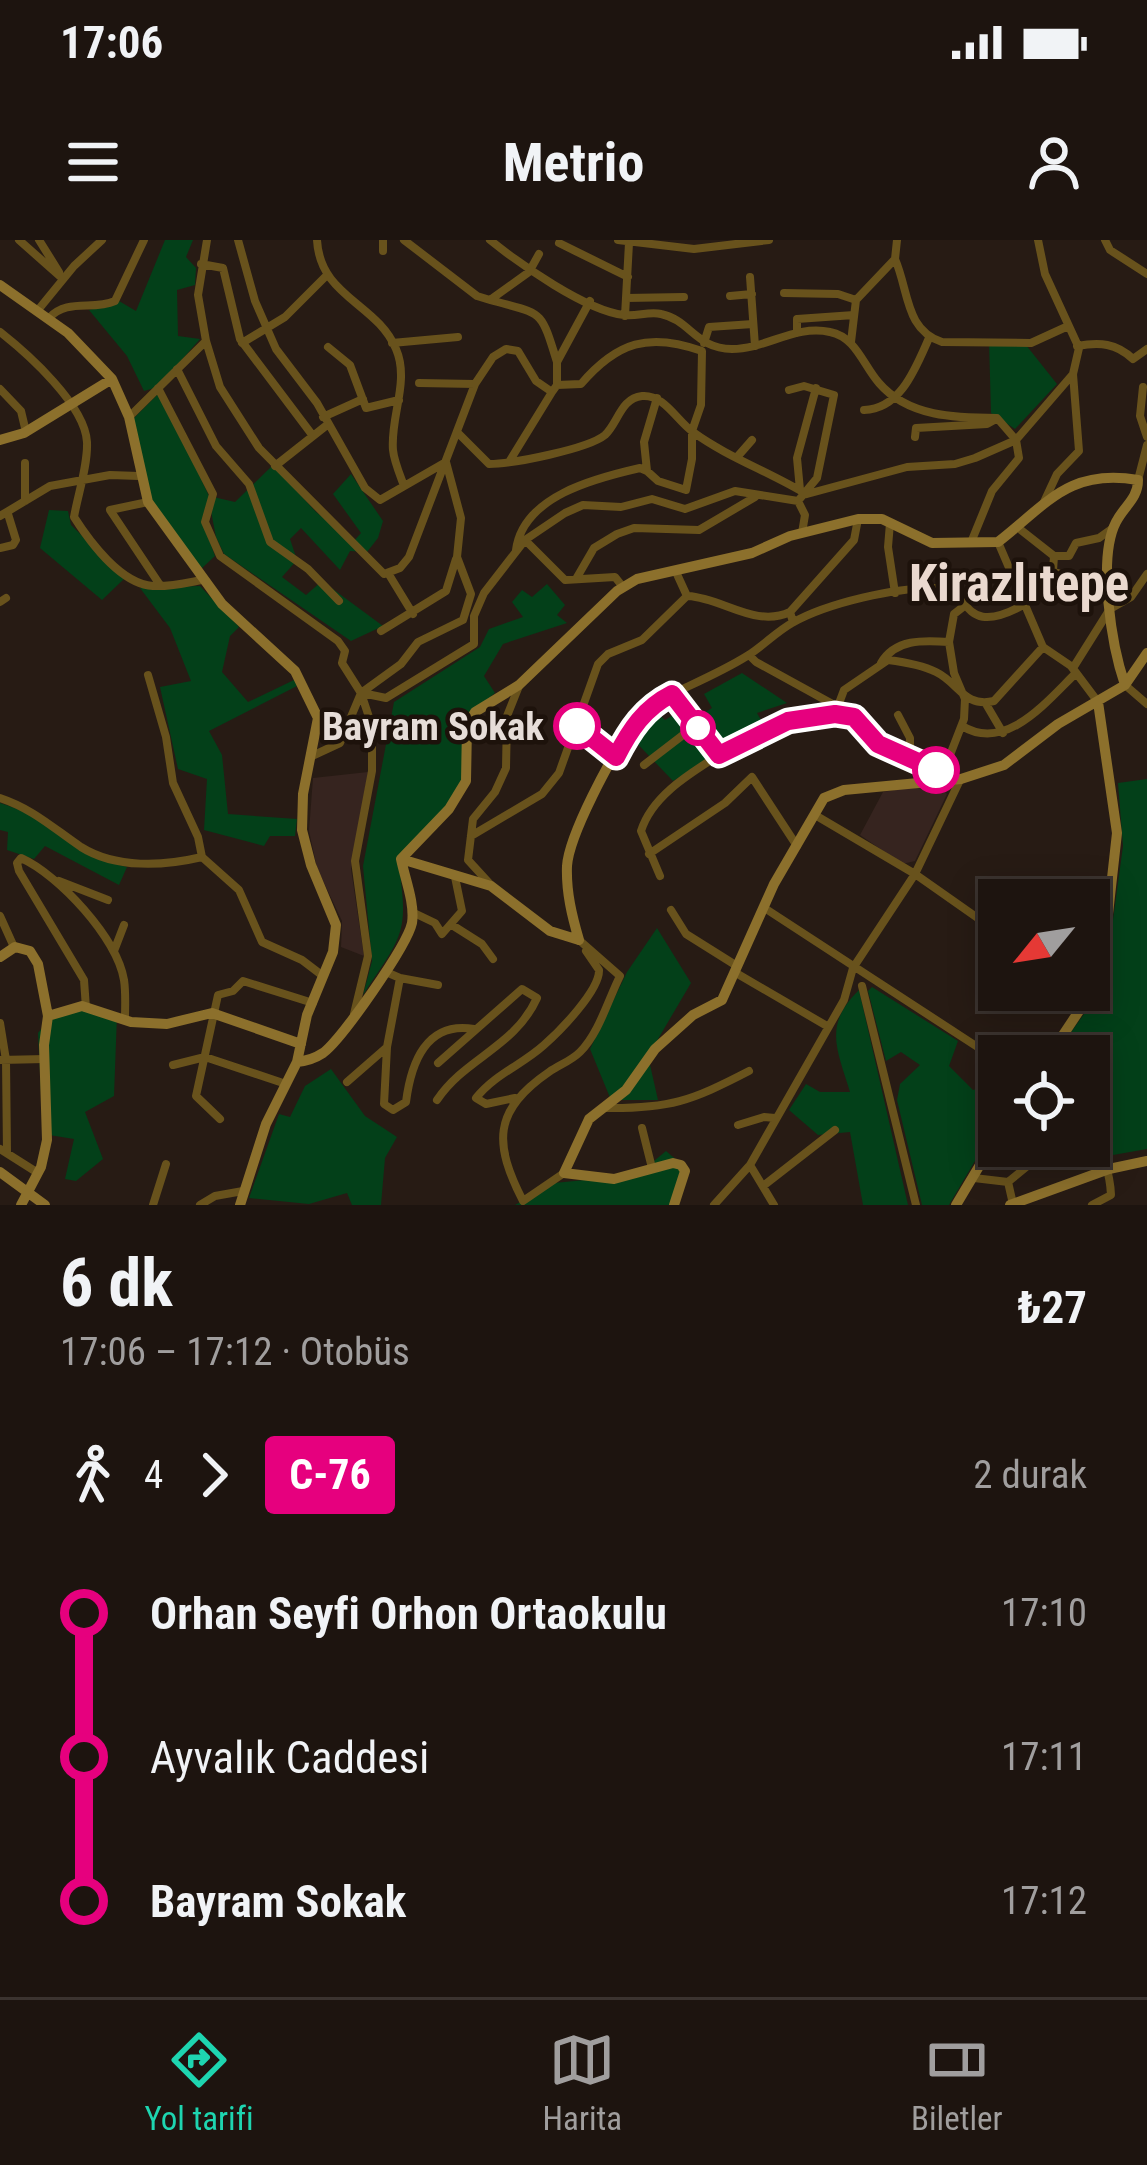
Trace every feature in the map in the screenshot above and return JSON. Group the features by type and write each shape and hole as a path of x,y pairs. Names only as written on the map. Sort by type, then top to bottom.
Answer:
{"street":[{"path":"19,240 63,279"},
{"path":"39,240 63,279"},
{"path":"44,314 65,306 115,301 144,240"},
{"path":"207,240 198,295 220,387 259,448 373,566 388,573 413,614"},
{"path":"238,240 265,329 364,488 376,500 446,462"},
{"path":"317,240 318,260 326,276 384,329 392,343 400,369 393,451 404,486"},
{"path":"404,240 477,296 535,310 543,318 557,362 555,388 508,464"},
{"path":"490,240 529,272 625,316 660,313 703,347"},
{"path":"625,316 624,241 694,249 769,240"},
{"path":"897,240 895,260 912,316 919,331 929,338 1031,343 1066,327"},
{"path":"1038,240 1045,274 1077,346 1073,374 1079,451 1057,474 1044,502"},
{"path":"1105,240 1111,250 1147,274"},
{"path":"44,314 63,279 98,242"},
{"path":"559,243 628,277"},
{"path":"490,300 529,272 538,254"},
{"path":"851,342 856,300 895,260"},
{"path":"201,264 223,268 242,343 313,436"},
{"path":"242,343 307,300 326,276"},
{"path":"750,277 755,346"},
{"path":"0,285 44,314 112,379 129,417 148,502 202,580 302,682 319,718 303,794 302,830 336,925 334,952 313,1003 297,1062 266,1124 240,1205"},
{"path":"784,293 856,300"},
{"path":"730,296 752,294"},
{"path":"626,298 684,297"},
{"path":"557,362 590,301"},
{"path":"797,333 797,319 854,315"},
{"path":"517,551 524,527 573,486 640,468 658,481 686,490 709,327 753,324"},
{"path":"0,332 72,402 86,433 88,448 74,517 90,541 139,583 202,580"},
{"path":"388,573 409,557 475,384 493,357 513,350 536,381 555,388 581,384 606,358 655,339 725,350 797,333 833,332 851,342 879,384 895,398 952,418 998,418"},
{"path":"392,343 458,337"},
{"path":"864,410 877,410 895,398 929,338"},
{"path":"129,417 206,340"},
{"path":"1077,346 1107,343 1133,358 1147,349"},
{"path":"328,347 350,365 366,408 399,400"},
{"path":"178,369 216,446 249,484 270,542 308,569 339,601"},
{"path":"312,756 340,743 361,692 401,664 418,642 464,620 525,540 583,506 621,507 652,500 685,509 722,493 802,495 907,467 955,464 1016,440 1073,374"},
{"path":"0,440 26,432 112,379"},
{"path":"419,383 475,384"},
{"path":"1017,527 1054,556 1069,556 1076,543 1100,538 1113,528 1141,490 1147,441 1141,416 1143,387"},
{"path":"158,388 213,494 206,522 220,556 338,641 345,651 346,674 361,692 372,726 372,772 356,861 368,956 354,1015"},
{"path":"789,390 816,388 834,395 817,478 802,495"},
{"path":"802,533 805,514 797,458 816,388"},
{"path":"0,389 21,411 26,432"},
{"path":"458,433 489,464 508,464 595,440 634,398 656,398 692,431 802,495"},
{"path":"647,471 644,442 656,398"},
{"path":"275,466 325,421 363,399"},
{"path":"972,540 992,491 1018,458 1016,440 998,418"},
{"path":"915,437 916,428 987,424 998,418"},
{"path":"738,456 752,440"},
{"path":"382,631 446,591 457,557 461,518 446,462"},
{"path":"25,464 26,501"},
{"path":"0,548 16,540 4,515 50,486 80,479 140,476"},
{"path":"401,859 449,809 466,781 467,726 475,712 519,685 637,578 752,553 802,533 858,519 890,522 932,543 998,542 1075,482 1116,476 1141,490"},
{"path":"576,580 594,548 617,534 634,528 699,530 755,497"},
{"path":"148,502 110,509 160,585"},
{"path":"517,1098 486,1104 476,1098 511,1065 545,1045 594,990 599,970 579,940 569,905 567,866 572,840 630,730 655,703 749,655 792,617 854,540 858,519"},
{"path":"890,522 888,547 895,593"},
{"path":"1113,528 1105,594 1125,686 1147,704"},
{"path":"525,540 565,580 615,577 623,587"},
{"path":"998,542 1042,647 1074,671 1098,702 1118,846 1110,902"},
{"path":"1054,556 1053,571 1105,594"},
{"path":"361,692 374,699 386,698 474,644 473,609 457,557"},
{"path":"676,572 687,596"},
{"path":"962,726 976,734 1003,733 1047,703 1074,671 1110,609 1131,597 1147,574"},
{"path":"471,836 542,794 559,773 598,664 608,653 642,640 687,596 707,597 764,617 792,617 870,596 942,587 956,595 963,607 987,619 1025,604"},
{"path":"844,1000 853,968 915,874 951,777 965,699 953,673 949,643 955,614 963,607"},
{"path":"879,666 887,652 916,640 949,643"},
{"path":"837,710 844,690 888,660 940,673 965,699 986,704 994,701 1042,647"},
{"path":"749,655 854,717 878,744 951,777"},
{"path":"519,685 506,716 506,768 495,792 473,819 468,860 491,886 550,932 579,940 620,976 585,1047 517,1098 504,1121 501,1136 523,1201 564,1173 589,1119 626,1090 655,1049 693,1015 722,1000 774,884 824,798 844,790 951,777 1012,760 1058,724 1125,686 1147,657"},
{"path":"148,675 173,783 202,857 239,890 262,942 302,960 324,977"},
{"path":"672,694 719,755"},
{"path":"986,704 1003,733"},
{"path":"660,876 640,830 647,811 719,755 788,721 837,710"},
{"path":"898,715 910,738 909,760"},
{"path":"644,765 696,725"},
{"path":"577,726 616,757"},
{"path":"649,854 725,803 752,777 798,848"},
{"path":"0,798 40,815 83,848 106,859 137,863 202,857"},
{"path":"815,815 915,874 978,918"},
{"path":"86,1008 84,980 16,863 21,858 58,881 108,900"},
{"path":"401,859 491,886"},
{"path":"297,1062 326,1051 385,972 411,928 401,859"},
{"path":"412,912 435,923 442,934 462,906 455,877"},
{"path":"58,881 113,953 125,982 124,1021"},
{"path":"766,909 853,968 864,981 978,1049"},
{"path":"670,910 686,934 827,1026"},
{"path":"0,916 15,947"},
{"path":"113,953 124,925"},
{"path":"452,925 482,944 493,959"},
{"path":"0,957 15,947 30,951 38,964 48,1016 47,1140 21,1205"},
{"path":"385,972 439,985"},
{"path":"400,978 387,1046 384,1104 392,1110 406,1102 419,1051 435,1036 458,1026 474,1029"},
{"path":"220,1119 196,1096 218,995 233,991 243,981 313,1003"},
{"path":"714,1205 749,1165 827,1026 864,981"},
{"path":"864,981 916,1205"},
{"path":"437,1100 526,1022 537,998 522,988 438,1063"},
{"path":"48,1016 86,1008 124,1021 167,1024 212,1013 301,1044"},
{"path":"0,1023 4,1151 38,1172"},
{"path":"347,1082 387,1046"},
{"path":"173,1065 205,1057 286,1084"},
{"path":"3,1060 45,1059"},
{"path":"602,1108 639,1111 695,1099 749,1071"},
{"path":"738,1125 775,1118"},
{"path":"642,1129 652,1168"},
{"path":"763,1186 835,1130"},
{"path":"1008,1182 1012,1205 1108,1169 1147,1161"},
{"path":"564,1173 614,1179 673,1163 685,1172 674,1205"},
{"path":"153,1205 166,1164"},
{"path":"749,1165 774,1205"},
{"path":"956,1205 978,1166"},
{"path":"970,1178 1008,1182 1026,1167"},
{"path":"1091,1205 1112,1196 1108,1169"},
{"path":"0,1172 45,1205"},
{"path":"200,1205 215,1196 243,1191"}],"shaded area":[{"path":"368,772 351,869 364,956 341,947 342,921 317,868 309,831 313,778"},
{"path":"941,788 947,794 915,861 902,864 860,835 883,792"}],"green space":[{"path":"165,240 193,240 186,257 196,268 195,285 177,290 178,336 200,339 158,387 144,391 127,356 89,310 119,301 136,311"},
{"path":"989,340 1022,340 1057,384 1015,429 991,413"},
{"path":"160,392 209,496 235,502 273,465 316,512 354,541 361,533 333,494 351,474 383,521 378,538 367,552 350,551 340,570 301,528 290,539 297,560 282,577 306,595 322,581 383,626 351,641 224,554 209,501 203,522 215,556 201,569 160,515 144,477 133,419"},
{"path":"49,510 68,511 71,525 125,578 102,600 40,548"},
{"path":"547,584 565,605 557,615 567,623 503,644 484,676 495,693 473,711 462,779 447,807 398,859 403,903 400,932 363,995 372,961 363,866 394,702 480,647 489,629 523,617 512,602 522,590 532,597"},
{"path":"200,586 239,627 230,636 222,672 248,702 294,680 297,686 209,731 222,755 228,814 297,819 295,836 270,836 264,846 204,830 207,779 178,769 160,687 191,681 170,628 140,588"},
{"path":"742,673 787,703 757,713 765,727 673,781 630,736 654,710 665,720 688,706 697,717 712,708 704,694"},
{"path":"1147,779 1147,1149 1113,1155 1110,1035 1069,1035 1086,1011 1110,1011 1110,942 1123,846 1118,783"},
{"path":"0,803 33,817 92,854 127,867 119,885 45,846 34,859 7,850 8,832 0,830"},
{"path":"657,928 691,983 648,1056 658,1100 611,1100 590,1049 627,972"},
{"path":"872,987 958,1041 949,1066 973,1090 978,1089 978,1156 949,1205 922,1205 897,1100 900,1084 920,1065 901,1052 886,1061 868,991"},
{"path":"859,990 908,1205 863,1205 850,1132 818,1135 789,1110 806,1084 820,1092 850,1092 838,1050 837,1026"},
{"path":"83,1003 117,1015 114,1096 85,1112 103,1159 76,1181 65,1179 74,1139 43,1134 38,1033 54,1012"},
{"path":"331,1069 365,1116 397,1137 385,1158 381,1205 352,1205 347,1193 309,1204 249,1198 279,1114 290,1117 305,1086"},
{"path":"666,1151 686,1168 674,1205 515,1205 554,1183 637,1175"}],"bus line":[{"name":"C-76","path":"577,726 616,757 630,730 655,703 672,694 719,755 788,721 835,714 854,717 878,744 936,770"}],"place":[{"name":"Bayram Sokak","path":"577,726"}],"district":[{"name":"Kirazlıtepe","path":"1019,583"}]}
